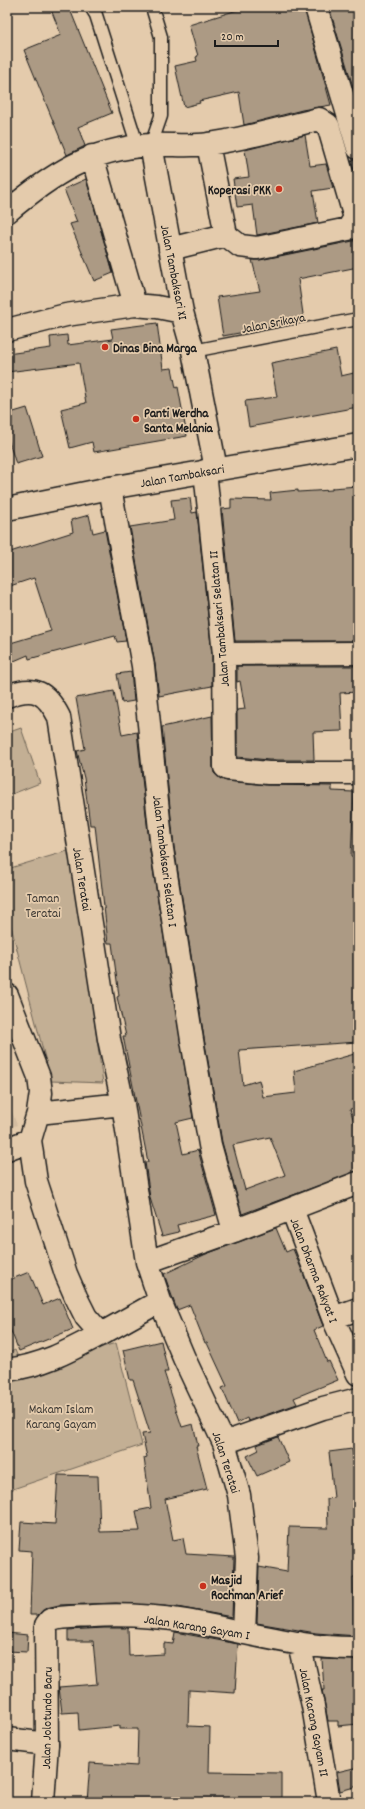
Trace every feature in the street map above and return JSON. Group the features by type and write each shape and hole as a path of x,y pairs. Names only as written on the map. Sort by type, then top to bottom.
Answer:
{"street":[{"path":"316,7 358,148"},
{"path":"7,212 50,178 92,156 144,146 208,144 318,119 328,125 355,218 348,229 256,248 240,246 226,236 208,144"},
{"name":"Jalan Tambaksari XI","path":"144,146 170,248 182,312 193,351 210,470"},
{"path":"92,156 135,305"},
{"path":"170,248 226,236"},
{"path":"7,330 66,315 135,305 157,307 182,312"},
{"name":"Jalan Tambaksari","path":"7,508 210,470 358,445"},
{"name":"Jalan Tambaksari Selatan II","path":"210,470 224,654 225,767 228,769 268,773 358,773"},
{"name":"Jalan Tambaksari Selatan I","path":"110,488 143,666 162,848 192,1040 210,1145 234,1232"},
{"path":"224,654 358,654"},
{"name":"Jalan Teratai","path":"7,696 17,692 33,691 43,694 51,702 59,717 108,1040 123,1104 147,1262 160,1301 184,1358 224,1443 239,1495 247,1551 244,1633"},
{"path":"7,995 39,1077 41,1093 38,1113 30,1140 31,1159 36,1181 66,1274 86,1317 101,1334"},
{"path":"38,1113 123,1104"},
{"path":"7,1150 30,1140"},
{"name":"Jalan Dharma Rakyat I","path":"147,1262 234,1232 358,1183"},
{"name":"Jalan Dharma Rakyat I","path":"292,1210 333,1318 358,1374"},
{"path":"7,1370 40,1363 61,1356 160,1301"},
{"path":"333,1318 358,1309"},
{"path":"224,1443 323,1408 358,1399"},
{"name":"Jalan Karang Gayam I","path":"46,1634 48,1622 56,1619 125,1614 186,1621 299,1643 358,1648"},
{"name":"Jalan Jolotundo Baru","path":"43,1802 47,1744 46,1634"},
{"name":"Jalan Karang Gayam II","path":"299,1643 313,1706 329,1802"},
{"path":"7,1739 47,1744"}],"lane":[{"path":"90,7 96,14 144,146"},
{"path":"144,146 161,116 161,37 152,7"},
{"name":"Jalan Srikaya","path":"193,351 358,319"}],"shaded area":[{"path":"7,1099 17,1125 7,1129"}],"green space":[{"path":"21,728 40,783 7,796 7,733"},
{"name":"Taman Teratai","path":"71,850 103,1083 51,1081 7,911 7,869"},
{"name":"Makam Islam Karang Gayam","path":"116,1343 142,1445 7,1491 7,1354 15,1350 23,1370"}],"building":[{"path":"50,7 69,7 112,113 78,127 85,146 67,155 24,50 61,35"},
{"path":"247,7 304,7 331,105 302,110 244,125 239,92 199,101 200,103 184,107 175,66 197,61 196,57 198,56 189,25"},
{"path":"329,7 358,7 358,89 354,90"},
{"name":"Koperasi PKK","path":"305,135 310,166 326,164 333,188 313,191 318,223 257,235 253,205 237,207 233,179 249,177 245,150"},
{"path":"354,160 358,178 357,179 351,161"},
{"path":"86,179 113,273 94,281 70,224 77,222 64,189"},
{"path":"358,240 358,267 298,279 304,321 223,336 217,297 260,291 252,260 260,260"},
{"path":"157,323 163,369 172,368 176,388 178,387 187,436 94,452 92,442 70,448 61,409 86,403 79,363 7,372 7,354 51,348 50,337 67,335 68,345 113,339 111,329"},
{"path":"336,350 341,376 358,372 358,407 249,427 245,401 277,397 271,363"},
{"path":"27,408 42,456 16,464 7,436 7,414"},
{"path":"358,486 358,641 235,641 222,509 231,508 231,499 271,500 270,493 298,490 298,492 332,490 332,488"},
{"path":"190,498 192,513 197,512 212,655 212,686 159,696 155,664 130,527 174,520 171,500"},
{"path":"89,515 93,533 105,530 126,641 117,642 115,636 29,659 28,655 7,664 7,644 51,631 34,578 7,587 7,553 73,532 71,520"},
{"path":"237,666 357,666 358,692 340,693 342,731 313,732 314,760 269,760 237,757 237,710 245,709 240,681 237,682"},
{"path":"131,672 134,701 122,703 117,674"},
{"path":"114,691 122,735 137,732 150,851 193,1118 176,1122 183,1154 198,1150 216,1215 177,1225 179,1232 162,1236 150,1198 145,1162 148,1162 123,1036 126,1036 117,997 119,996 112,943 108,943 95,825 90,825 84,778 77,751 85,749 76,698"},
{"path":"212,716 213,767 214,773 221,779 227,781 267,785 332,786 332,791 354,792 351,856 358,856 358,1042 239,1050 243,1085 259,1080 263,1097 296,1093 294,1071 358,1053 358,1108 350,1109 358,1134 358,1171 242,1214 222,1142 204,1038 174,847 162,727","holes":["270,1137 285,1175 245,1190 233,1145"]},
{"path":"276,1228 286,1252 293,1249 303,1273 323,1326 314,1330 327,1362 329,1361 338,1380 294,1398 297,1404 248,1421 247,1418 237,1423 222,1388 227,1386 207,1343 205,1343 190,1305 177,1310 164,1274 206,1254"},
{"path":"29,1272 43,1305 60,1298 73,1329 19,1351 7,1321 7,1281"},
{"path":"161,1341 168,1372 164,1372 182,1427 193,1424 198,1446 196,1446 207,1489 165,1499 173,1540 183,1538 186,1554 234,1557 232,1617 177,1607 116,1603 59,1605 46,1608 38,1615 30,1615 32,1551 19,1550 21,1522 55,1524 58,1475 98,1476 100,1532 140,1531 136,1511 151,1508 144,1458 147,1457 142,1434 150,1433 133,1380 130,1380 123,1350"},
{"path":"278,1437 289,1462 257,1476 247,1456 259,1450 257,1445"},
{"path":"352,1449 358,1493 358,1577 353,1577 354,1632 358,1632 358,1636 316,1633 257,1623 259,1567 287,1572 289,1527 328,1528 327,1499 334,1498 329,1452"},
{"path":"128,1628 129,1656 164,1654 164,1643 173,1644 175,1632 238,1644 235,1693 189,1690 188,1726 210,1727 209,1772 281,1773 281,1802 87,1802 90,1763 137,1766 138,1729 120,1729 120,1726 79,1730 78,1712 62,1713 59,1687 97,1684 93,1641 68,1641 68,1630"},
{"path":"7,1633 28,1635 27,1652 7,1651"},
{"path":"322,1659 358,1660 358,1724 338,1726 338,1721 328,1721 322,1690 324,1690"},
{"path":"358,1767 358,1786 340,1791 337,1772"}],"place":[{"name":"Koperasi PKK","path":"279,189"},
{"name":"Dinas Bina Marga","path":"105,347"},
{"name":"Panti Werdha Santa Melania","path":"136,419"},
{"name":"Masjid Rochman Arief","path":"203,1586"}]}
